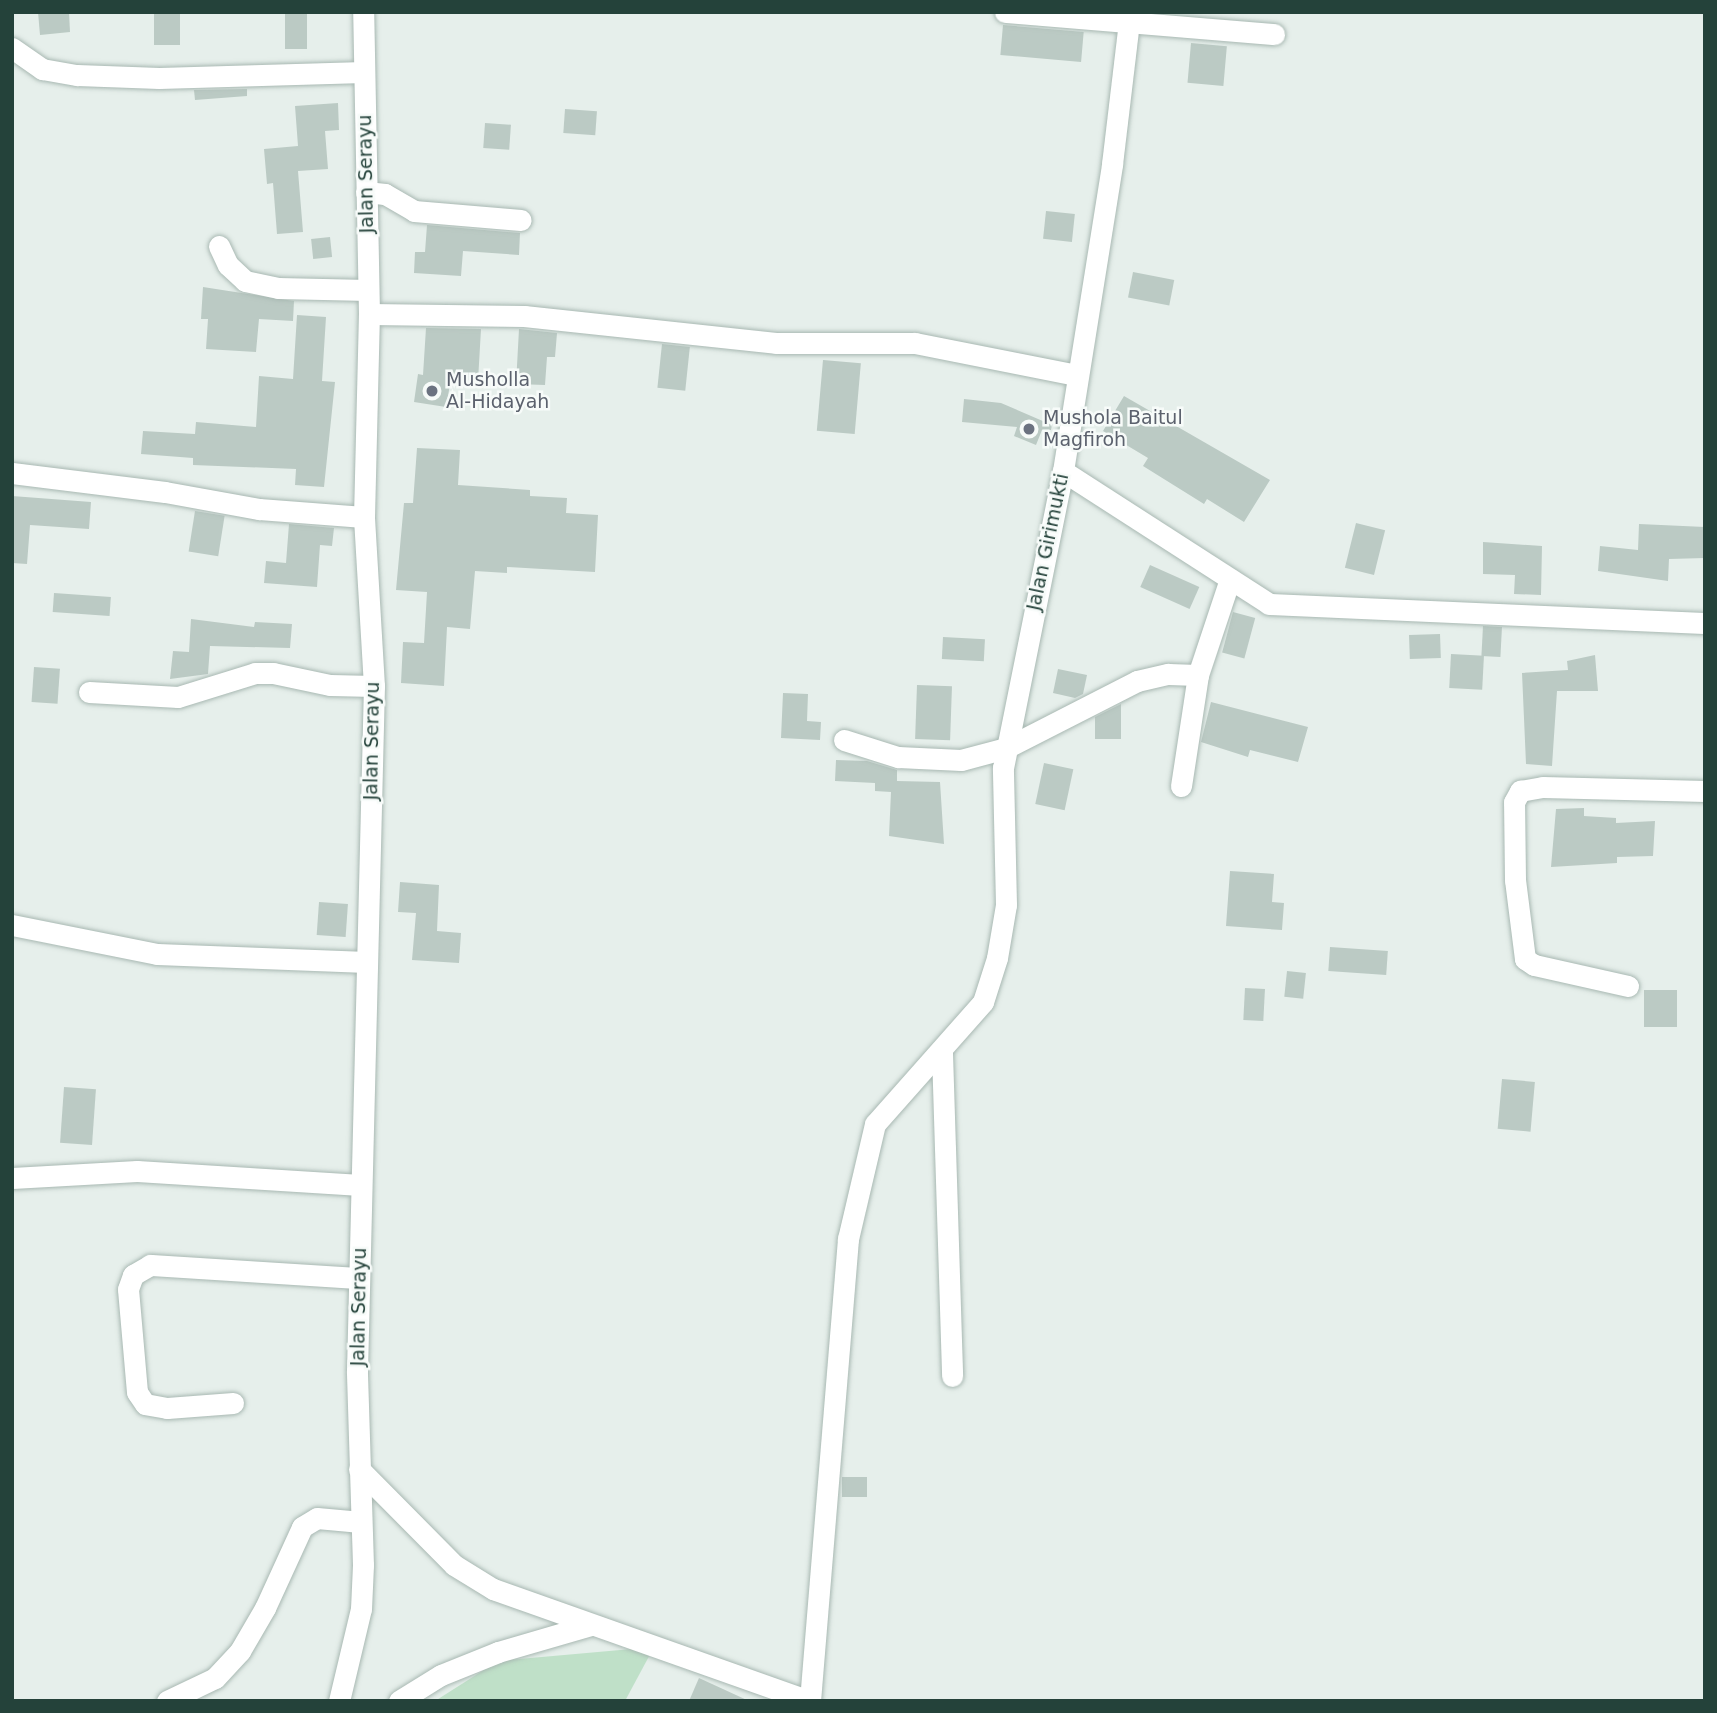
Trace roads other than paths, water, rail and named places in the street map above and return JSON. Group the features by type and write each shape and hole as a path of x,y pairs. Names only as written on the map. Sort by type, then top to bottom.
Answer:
{"street":[{"name":"Jalan Serayu","path":"339,1701 361,1609 359,1278 374,686 365,517 369,314 363,12"},
{"path":"1005,12 1130,19 1275,34"},
{"name":"Jalan Girimukti","path":"810,1701 843,1282 857,1194 875,1124 909,1081 942,1052 983,1002 997,958 1006,905 1006,748 1063,471 1077,375 1094,288 1130,19"},
{"path":"12,48 42,69 77,75 159,78 364,72"},
{"path":"366,192 386,194 414,211 521,220"},
{"path":"219,246 228,265 245,281 278,288 368,290"},
{"path":"369,314 524,316 776,344 915,343 1077,375"},
{"path":"1063,471 1269,604 1295,608 1705,623"},
{"path":"12,473 165,492 259,509 365,517"},
{"path":"1181,786 1198,675 1230,579"},
{"path":"89,692 178,697 255,673 273,673 330,685 374,686"},
{"path":"844,740 931,761 961,760 1006,748 1137,681 1168,674 1198,675"},
{"path":"1629,986 1534,965 1525,959 1515,880 1514,802 1520,791 1544,787 1705,791"},
{"path":"12,925 157,954 367,962"},
{"path":"942,1052 951,1376"},
{"path":"12,1178 137,1171 362,1185"},
{"path":"233,1404 167,1408 145,1405 137,1392 132,1340 128,1289 133,1275 150,1265 359,1278"},
{"path":"359,1469 418,1533 474,1580 591,1625 810,1701"},
{"path":"167,1701 215,1678 240,1651 265,1608 302,1527 317,1518 361,1522"},
{"path":"399,1701 441,1675 498,1652 591,1625"}],"place":[{"name":"Musholla Al-Hidayah","path":"432,391"},
{"name":"Mushola Baitul Magfiroh","path":"1029,429"}]}
